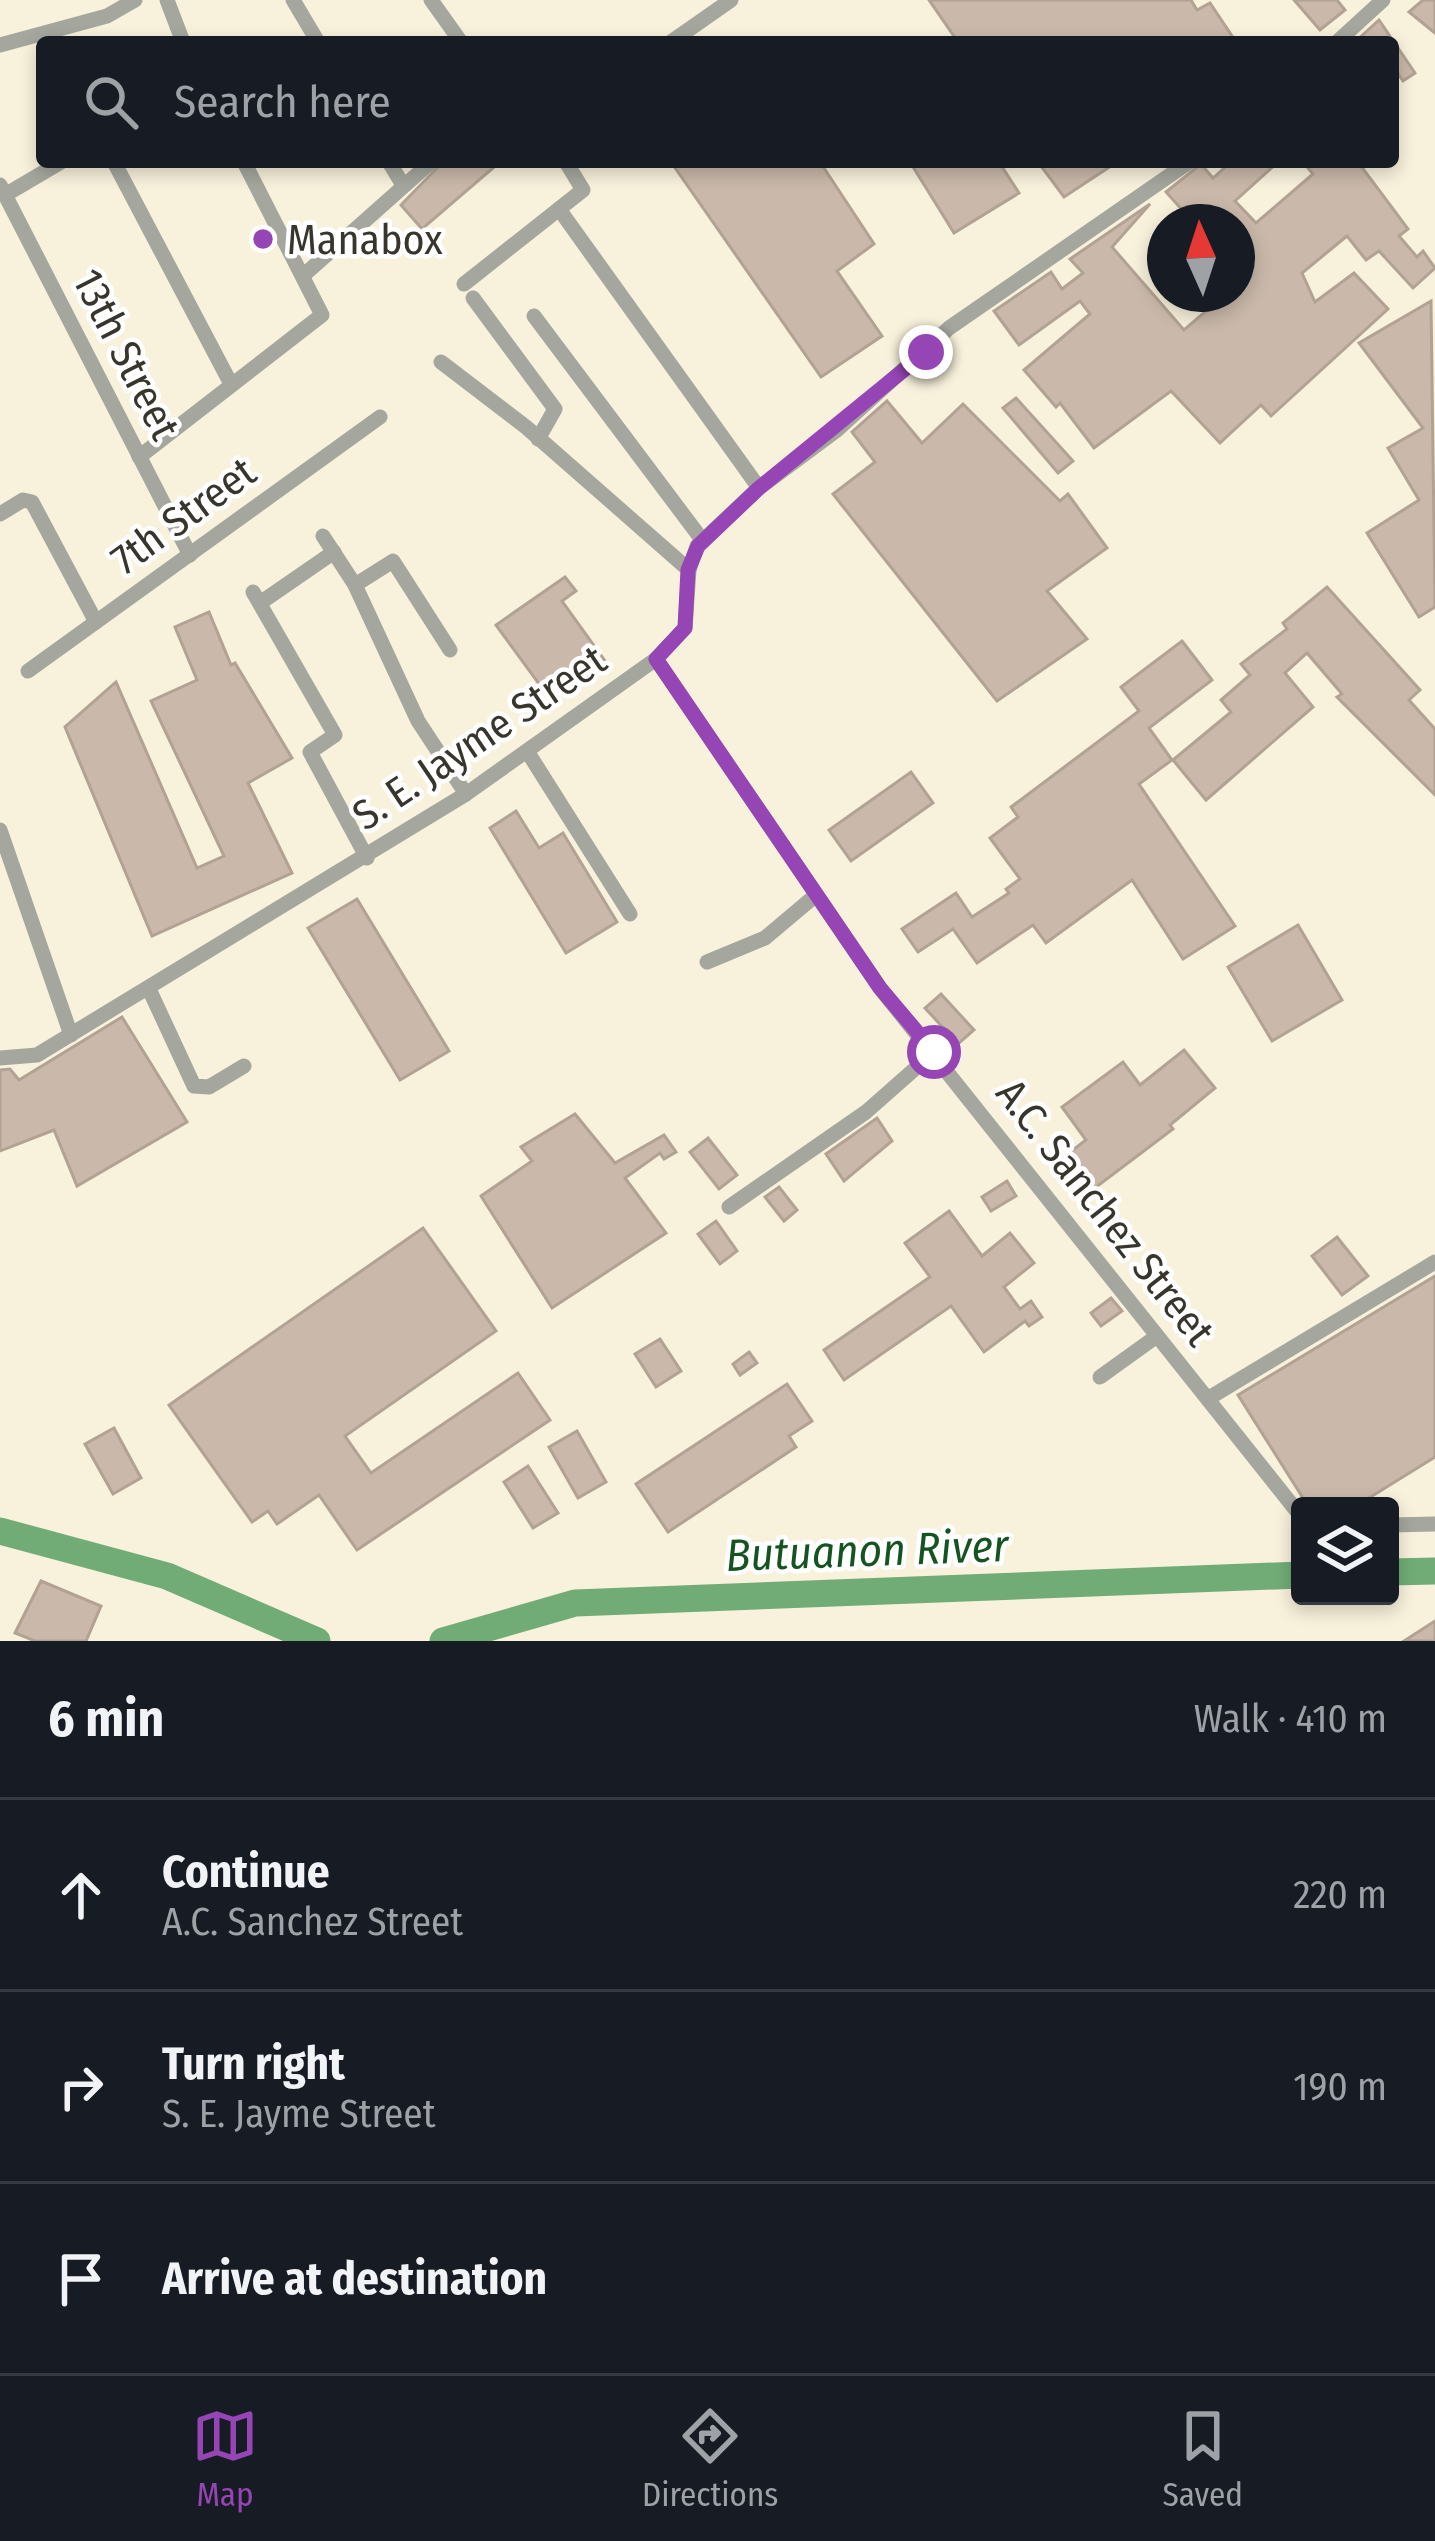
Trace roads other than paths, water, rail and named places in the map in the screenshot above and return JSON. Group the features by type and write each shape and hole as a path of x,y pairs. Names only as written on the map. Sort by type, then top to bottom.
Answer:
{"street":[{"path":"0,45 106,16 135,0"},
{"path":"167,0 181,36"},
{"path":"293,0 314,36"},
{"path":"431,0 457,36"},
{"path":"680,36 731,0"},
{"path":"1344,36 1383,0"},
{"path":"3,190 49,168"},
{"path":"117,168 231,385"},
{"path":"139,457 322,315 247,168"},
{"path":"393,168 403,185"},
{"path":"304,274 423,168"},
{"path":"538,439 555,409 468,291 583,190 570,168"},
{"name":"S. E. Jayme Street","path":"0,1058 27,1060 367,858 656,659 685,628 688,570 703,541 759,488 837,430 949,328 1180,168"},
{"name":"13th Street","path":"3,190 190,556"},
{"path":"559,209 759,488"},
{"path":"534,316 703,541"},
{"path":"441,362 688,570"},
{"name":"7th Street","path":"28,671 380,417"},
{"path":"0,514 23,500 32,502 96,622"},
{"path":"323,536 355,585 418,721 466,794"},
{"path":"334,552 257,597 334,735 310,752 367,858"},
{"path":"355,585 393,561 450,650"},
{"name":"A.C. Sanchez Street","path":"656,659 880,988 1291,1503"},
{"path":"527,751 630,914"},
{"path":"0,830 71,1035"},
{"path":"707,962 765,938 817,895"},
{"path":"149,989 194,1086 209,1087 244,1066"},
{"path":"729,1207 866,1112 934,1052"},
{"path":"1209,1398 1435,1262"},
{"path":"1100,1377 1156,1336"},
{"path":"1399,1525 1435,1524"}],"waterway":[{"name":"Butuanon River","path":"0,1531 167,1576 317,1641"},
{"name":"Butuanon River","path":"1399,1572 1435,1571"},
{"name":"Butuanon River","path":"443,1641 575,1603 1291,1575"}],"place":[{"name":"Manabox","path":"263,239"}]}
